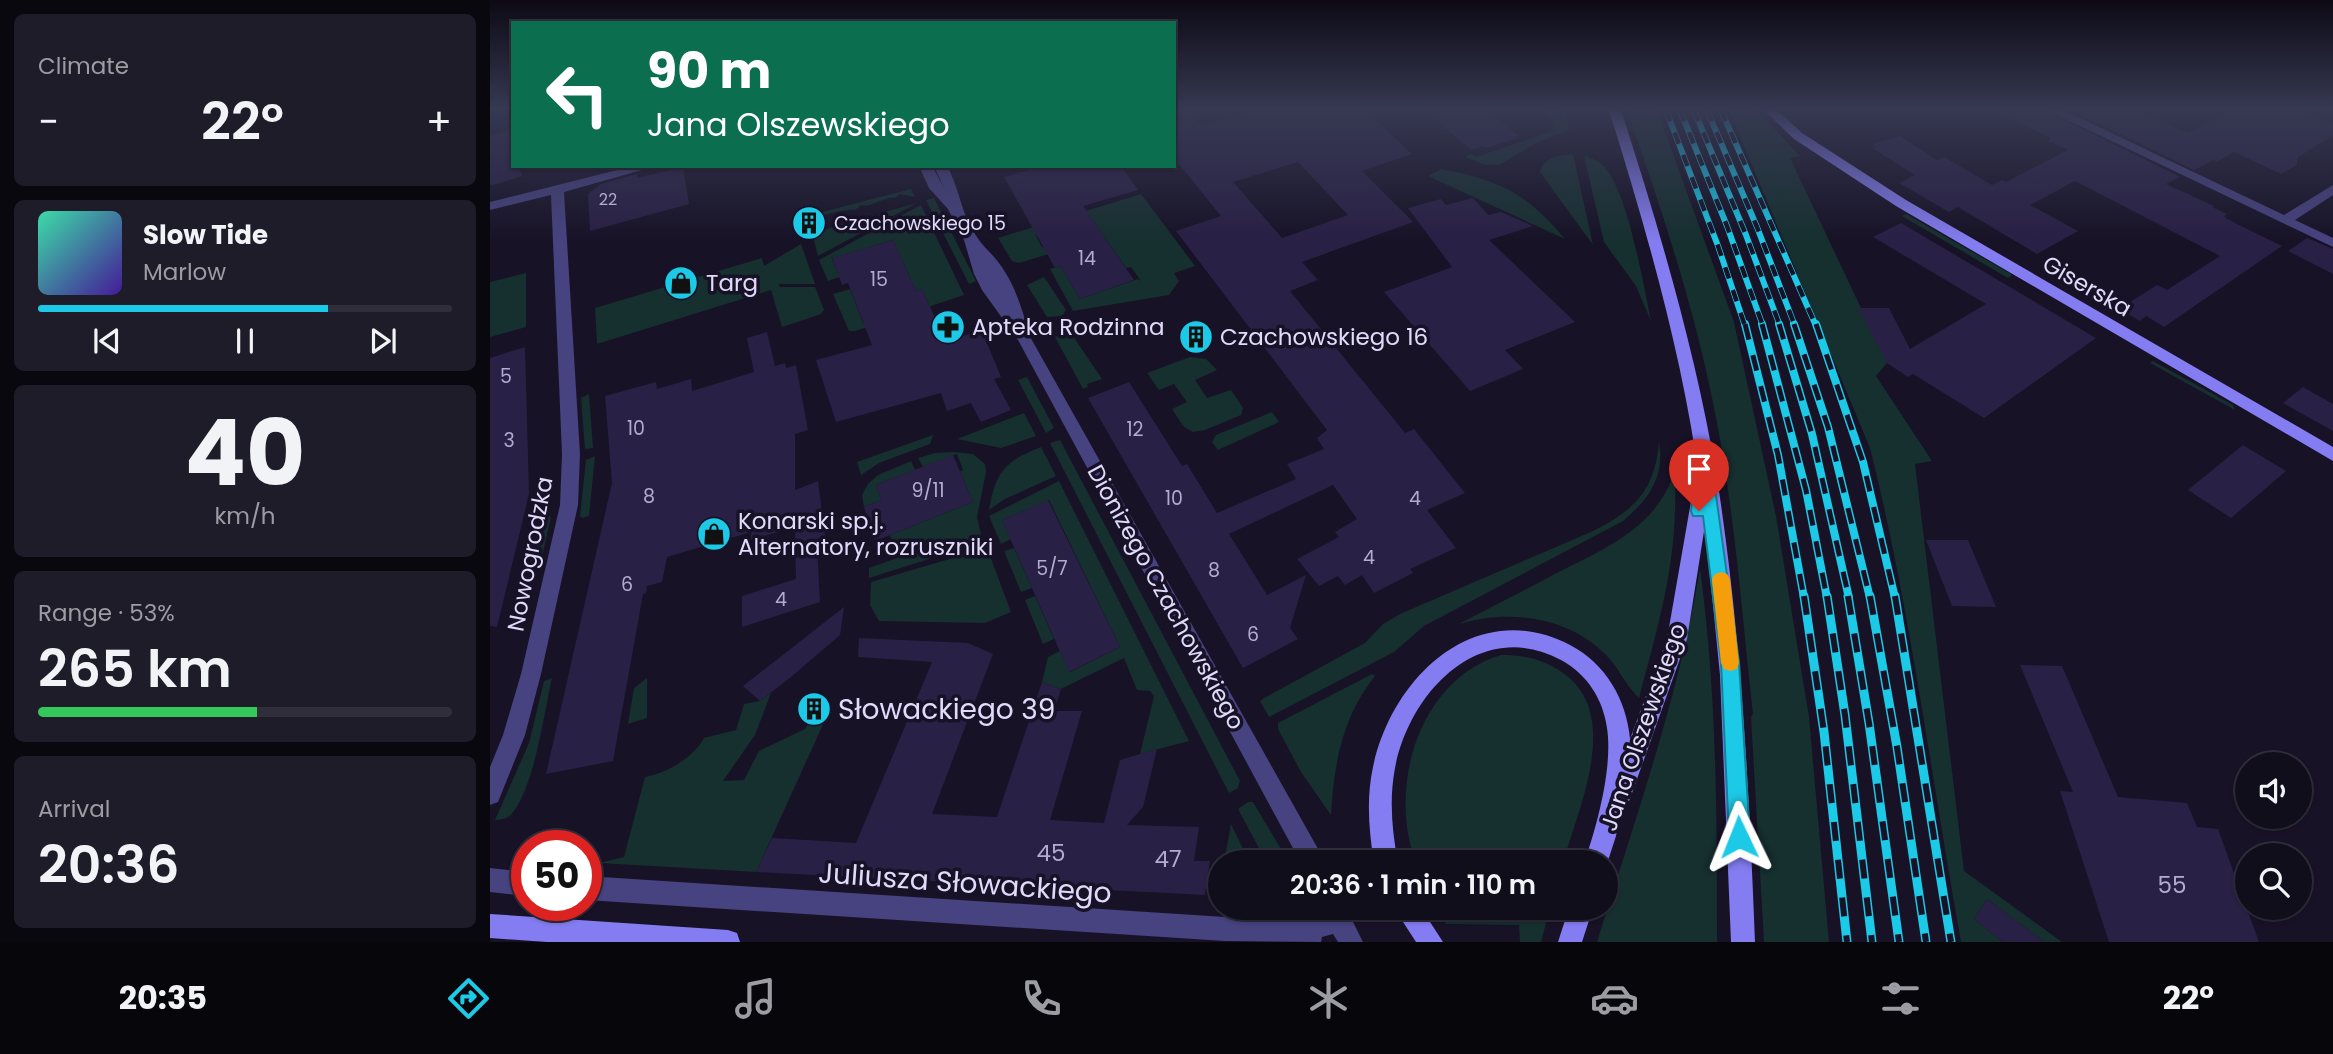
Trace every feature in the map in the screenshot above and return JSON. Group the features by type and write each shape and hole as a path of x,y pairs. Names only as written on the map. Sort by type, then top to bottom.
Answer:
{"main road":[{"name":"Jana Olszewskiego","path":"1629,154 1671,302 1696,412 1704,466 1730,662 1743,942"},
{"name":"Giserska","path":"1825,154 2009,267 2333,455"},
{"name":"Jana Olszewskiego","path":"1600,850 1677,639 1704,466"},
{"path":"1383,850 1379,802 1392,739 1408,706 1425,682 1446,662 1490,638 1510,636 1533,637 1550,642 1583,662 1599,682 1614,710 1619,740 1616,773 1600,850"},
{"path":"1415,920 1431,942"},
{"path":"1570,942 1577,920"},
{"path":"501,927 728,942"}],"street":[{"path":"2146,154 2333,243"},
{"path":"490,206 642,168"},
{"name":"Dionizego Czachowskiego","path":"926,168 934,185 954,207"},
{"name":"Dionizego Czachowskiego","path":"941,168 948,181 954,207 971,240 981,274 989,290 1020,330 1307,850"},
{"path":"2285,220 2333,189"},
{"name":"Nowogrodzka","path":"490,794 514,735 531,674 570,488 557,190"},
{"path":"490,880 511,882"},
{"name":"Juliusza Słowackiego","path":"602,889 1225,929 1311,926"},
{"path":"1339,920 1351,942"}],"green space":[{"path":"1471,154 1476,157 1485,154 1518,154 1499,165 1485,165 1465,157"},
{"path":"1573,154 1593,245 1540,172 1549,160"},
{"path":"1642,154 1673,154 1734,322 1776,516 1809,717 1829,942 1764,942 1751,717 1753,714 1723,455 1699,339"},
{"path":"1747,154 1800,156 1790,158 1887,363 1876,376 1932,461 1915,464 1964,871 2062,942 2044,942 1987,899 1974,919 2003,942 1961,942 1909,632 1870,448"},
{"path":"1584,156 1605,167 1622,201 1651,321 1636,286 1604,242"},
{"path":"1441,169 1480,178 1510,191 1537,210 1565,239 1428,176"},
{"path":"911,189 915,197 900,194 895,198 861,205 855,210 800,222 799,218"},
{"path":"1141,194 1195,266 1174,273 1179,281 1169,295 1073,311 1050,269 1060,266 1080,299 1138,279 1141,281 1131,267 1126,268 1092,219 1038,237 1035,234 1042,247 1048,246 1052,253 1019,263 1012,261 998,238"},
{"path":"934,198 976,281 969,284 926,200"},
{"path":"917,203 818,256 814,240 822,231 844,223 840,232 874,223 881,213"},
{"path":"921,205 964,295 849,331 833,294 850,289 863,323 927,302 929,304 922,289 916,291 893,240 833,258 831,256 836,269 845,275 828,281 819,260"},
{"path":"1906,214 2011,276 2008,278 1902,216"},
{"path":"801,244 815,284 779,284 780,287 815,287 824,310 821,314 782,327 771,290 597,344 595,308 762,258 764,266"},
{"path":"526,273 526,327 490,337 490,282"},
{"path":"1044,277 1066,310 1062,316 1047,317 1027,285"},
{"path":"1064,334 1073,336 1102,379 1087,384 1088,387 1083,389 1055,337"},
{"path":"1190,357 1206,359 1217,370 1195,380 1207,398 1231,390 1243,408 1241,415 1205,430 1193,432 1184,427 1172,409 1187,402 1174,384 1159,390 1147,373"},
{"path":"2153,361 2233,405 2235,410 2150,363"},
{"path":"1027,377 1054,428 1046,433 1018,380"},
{"path":"589,394 593,448 585,449 581,398"},
{"path":"1272,412 1279,422 1218,450 1212,442 1216,435"},
{"path":"1024,413 1036,436 1001,448 957,439"},
{"path":"933,435 930,444 879,463 861,475 857,462"},
{"path":"1060,440 1240,781 1238,788 1229,793 1050,443"},
{"path":"1659,442 1660,466 1653,486 1623,521 1424,626 1394,652 1269,717 1260,701 1365,643 1383,624 1400,614 1593,531 1620,515 1640,497 1647,486 1657,459"},
{"path":"1041,447 1056,476 1005,499 989,510 995,486 1004,469 1019,457"},
{"path":"935,453 973,454 985,464 986,472 977,517 983,542 869,578 869,568 897,558 890,535 973,502 960,471 963,470 957,454 923,467 918,458"},
{"path":"595,456 589,516 582,518 580,516 586,460"},
{"path":"911,461 915,470 876,485 881,500 864,507 862,495 868,484 878,475"},
{"path":"1675,477 1674,536 1666,589 1639,698 1606,655 1591,642 1556,624 1537,619 1497,617 1459,624 1624,537 1652,512"},
{"path":"1059,481 1189,741 1140,754 1154,696 1150,691 1137,690 1124,658 1061,689 1042,682 1048,657 1060,651 1070,672 1120,647 1049,500 1002,520 1011,539 1001,544 989,516"},
{"path":"541,516 551,517 542,557 529,567"},
{"path":"987,548 1011,612 985,623 879,621 870,605 871,582"},
{"path":"1014,548 1032,588 1021,592 1004,551"},
{"path":"1700,569 1713,709 1717,942 1597,942 1604,920 1618,920 1618,876 1668,710"},
{"path":"1035,596 1054,639 1043,644 1025,600"},
{"path":"1501,655 1536,659 1566,675 1582,693 1591,715 1591,765 1567,850 1413,850 1408,833 1406,802 1409,770 1417,740 1430,711 1449,687 1473,668"},
{"path":"1372,674 1375,676 1355,708 1342,742 1334,778 1331,815 1301,772 1278,729 1278,723"},
{"path":"552,678 528,783 512,813 506,818 495,820 529,743 544,681"},
{"path":"647,678 647,718 628,724 634,688"},
{"path":"771,693 755,735 723,781 744,780 759,751 805,729 811,719 826,718 756,872 602,863 624,857 645,777 679,764 704,738 736,730 744,704 760,701"},
{"path":"1248,802 1253,802 1281,849 1260,850 1238,809"},
{"path":"1231,824 1244,850 1226,850"},
{"path":"1444,920 1547,920 1541,942 1520,942 1519,925 1446,924"}],"building":[{"path":"490,154 511,154 511,168 520,168 522,176 490,186"},
{"path":"1176,154 1412,154 1362,171 1413,222 1302,262 1318,280 1290,291 1405,433 1414,429 1465,493 1427,510 1456,548 1410,569 1413,573 1374,593 1362,575 1345,585 1338,576 1319,586 1297,559 1339,537 1335,532 1357,519 1333,485 1229,534 1267,595 1306,575 1290,628 1298,639 1243,668 1088,398 1129,382 1182,466 1187,464 1217,513 1296,479 1287,464 1324,449 1317,438 1327,430 1176,231 1221,216 1176,160","holes":["1298,162 1348,215 1282,238 1233,182"]},
{"path":"1881,154 1928,154 1937,160 1944,157 1992,185 2002,180 2006,182 2060,154 2134,154 2180,177 2166,184 2214,206 2212,207 2227,214 2224,216 2227,219 2282,246 2164,327 2146,316 2140,321 2119,309 2157,285 2167,290 2220,256 2075,181 2030,205 2078,231 2037,254 1958,207 1949,212 1899,183 1915,175"},
{"path":"2161,154 2231,154 2217,162 2214,160 2194,170"},
{"path":"2238,154 2303,154 2297,158 2297,165 2281,174"},
{"path":"683,168 689,204 590,231 588,194 601,184 637,174 637,178"},
{"path":"1036,168 1122,168 1138,190 1083,206 1134,280 1080,299 1060,266 1055,268 1004,177"},
{"path":"1473,198 1488,215 1501,212 1533,226 1489,240 1575,322 1505,350 1523,369 1470,391 1384,292 1452,267 1408,208 1441,199 1446,205"},
{"path":"1901,223 2096,338 1984,418 1913,374 1908,377 1887,363 1858,308 1889,308 1910,349 1986,304 1873,237"},
{"path":"2307,238 2333,249 2333,274 2288,251"},
{"path":"893,240 916,291 922,289 937,322 950,319 952,323 958,321 962,336 982,331 1001,377 994,379 1011,410 981,422 971,403 947,411 941,393 836,422 816,360 872,345 848,283 842,285 832,258"},
{"path":"767,332 775,366 785,363 786,368 796,365 808,430 795,434 795,490 818,481 826,543 817,546 820,602 742,627 742,596 796,579 795,527 751,540 751,532 667,557 662,582 647,586 646,593 643,594 613,761 546,774 612,483 605,396 656,382 657,389 691,379 692,391 754,372 747,338"},
{"path":"525,347 529,494 497,627 490,626 490,358"},
{"path":"2303,387 2333,404 2333,431 2283,403"},
{"path":"2243,445 2286,471 2231,518 2188,490"},
{"path":"953,455 973,502 875,541 864,507 881,500 876,485"},
{"path":"1048,500 1120,647 1069,672 1002,520"},
{"path":"1926,540 1968,540 1996,607 1952,606"},
{"path":"844,607 840,635 791,677 760,701 743,686"},
{"path":"859,638 968,643 993,654 932,814 997,817 1042,682 1061,689 1054,711 1082,711 1050,820 1104,823 1120,760 1157,749 1143,807 1127,825 1199,827 1194,861 1208,861 1205,895 756,872 772,838 856,843 932,662 858,657"},
{"path":"2020,665 2062,666 2118,797 2187,803 2197,827 2218,829 2235,876 2235,920 2251,920 2259,942 2109,942 2060,791 2073,792"},
{"path":"1987,899 2044,942 2003,942 1974,919"}],"railway":[{"path":"1683,154 1745,326"},
{"path":"1698,154 1763,326"},
{"path":"1712,154 1780,326"},
{"path":"1726,154 1795,326"},
{"path":"1740,154 1816,326"},
{"path":"1745,324 1778,455 1804,598"},
{"path":"1762,324 1806,490 1827,598"},
{"path":"1779,324 1812,434 1849,598"},
{"path":"1794,324 1828,427 1870,598"},
{"path":"1816,324 1863,462 1895,598"},
{"path":"1804,596 1824,732 1847,942"},
{"path":"1827,596 1845,715 1872,942"},
{"path":"1848,596 1869,723 1899,942"},
{"path":"1870,596 1897,747 1926,942"},
{"path":"1895,596 1951,942"}],"slow traffic":[{"path":"1721,579 1730,663"}],"place":[{"name":"Czachowskiego 15","path":"809,223"},
{"name":"Targ","path":"681,283"},
{"name":"Apteka Rodzinna","path":"948,327"},
{"name":"Czachowskiego 16","path":"1196,337"},
{"name":"Konarski sp.j. Alternatory, rozruszniki","path":"714,534"},
{"name":"Słowackiego 39","path":"814,709"}],"route":[{"path":"1699,511 1704,466 1723,589 1730,662 1739,837"}]}
